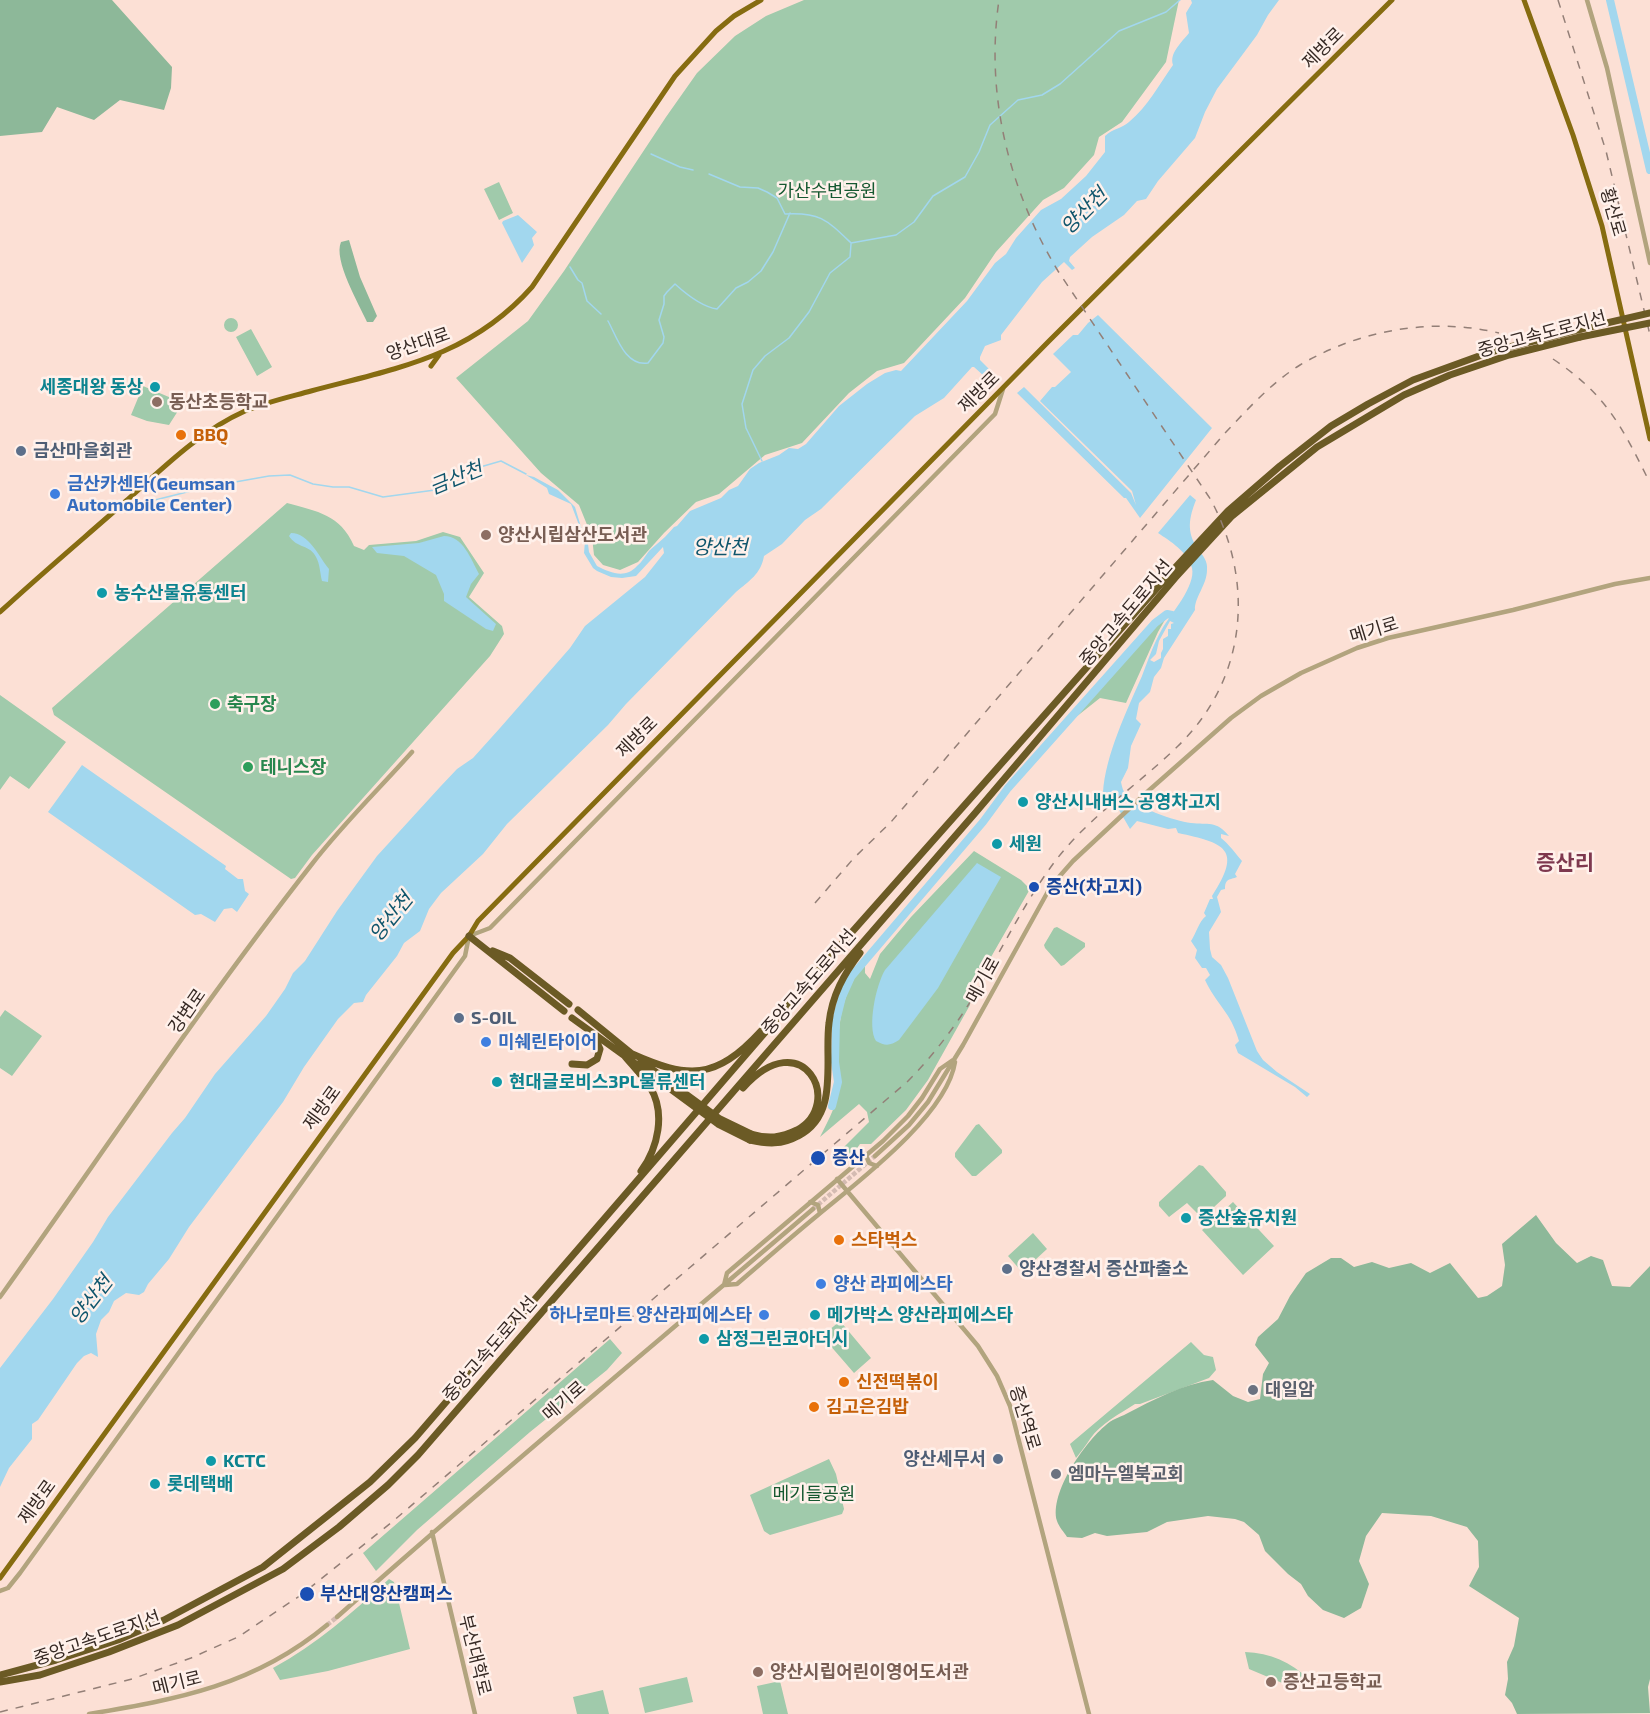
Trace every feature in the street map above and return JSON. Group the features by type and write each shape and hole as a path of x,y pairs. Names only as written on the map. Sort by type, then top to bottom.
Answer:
{"highway":[{"name":"중앙고속도로지선","path":"0,1675 118,1641 164,1620 263,1567 362,1488 415,1438 814,976 1174,569 1280,466 1331,426 1394,389 1490,352 1650,313"},
{"name":"중앙고속도로지선","path":"0,1683 40,1675 109,1652 178,1625 284,1569 339,1527 388,1485 418,1455 680,1155 1230,514 1317,447 1404,395 1450,375 1490,362 1580,338 1650,323"},
{"path":"572,1018 626,1053 718,1124 771,1144 790,1140 807,1130 818,1118 827,1090 829,1023 839,985 863,948 969,826 976,812"},
{"path":"469,936 564,1011"},
{"path":"488,949 510,958 569,1004"},
{"path":"626,1053 676,1071 697,1071 718,1065 739,1053 759,1034 805,981 814,976"},
{"path":"530,1304 536,1293 648,1161 655,1146 659,1128 657,1106 650,1088 626,1053 578,1010"},
{"path":"572,1064 587,1065 597,1059 600,1049 592,1032"},
{"path":"680,1155 688,1150 762,1070 782,1062 793,1063 807,1070 814,1080 817,1091 816,1107 811,1118 802,1127 779,1137 751,1137"}],"main road":[{"name":"양산대로","path":"0,612 176,457 217,427 245,411 277,400 408,365 444,352 478,334 506,315 525,295 675,76 716,31 734,16 761,0"},
{"name":"제방로","path":"0,1578 478,921 1003,389 1392,0"},
{"name":"황산로","path":"1524,0 1573,135 1602,226 1650,439"},
{"path":"431,366 438,355 444,352"}],"street":[{"path":"1587,0 1607,68 1650,263"},
{"path":"0,1591 8,1588 20,1573 465,956 469,936 490,928 994,414 1003,389"},
{"name":"메기로","path":"875,1156 909,1125 928,1102 955,1059 1051,886 1073,861 1231,718 1261,696 1357,648 1388,638 1615,584 1650,579"},
{"name":"강변로","path":"0,1297 237,963 293,888 313,862 412,752"},
{"path":"955,1059 953,1073 933,1107 901,1144 737,1284 724,1285 727,1273 866,1155 908,1116 940,1069 955,1059"},
{"path":"866,1155 868,1163 877,1166"},
{"name":"증산역로","path":"837,1179 978,1346 1000,1382 1015,1424 1089,1714"},
{"path":"810,1202 818,1205 820,1214"},
{"name":"메기로","path":"337,1617 432,1532 813,1209"},
{"name":"부산대학로","path":"432,1532 476,1714"},
{"name":"메기로","path":"89,1714 152,1704 207,1690 288,1654 327,1625"}],"green space":[{"path":"0,0 112,0 172,67 171,88 164,110 120,100 94,120 57,107 42,132 0,136"},
{"name":"가산수변공원","path":"804,0 1179,0 1166,62 1122,122 1099,137 1094,155 1064,188 1043,200 996,252 965,298 904,363 877,371 849,393 802,443 765,455 719,494 696,502 638,562 620,570 603,565 594,555 592,537 579,505 541,473 456,378 528,321 697,73 735,36 766,16"},
{"path":"499,182 513,213 499,220 484,189"},
{"path":"349,240 360,277 377,316 373,322 367,322 353,294 341,260 339,250 341,242"},
{"path":"228,318 234,318 238,325 234,332 228,332 224,328 224,322"},
{"path":"251,329 272,367 257,376 236,337"},
{"path":"143,386 183,403 169,425 131,415"},
{"path":"287,503 327,516 342,527 354,546 364,550 369,545 416,541 443,532 460,537 484,573 469,597 502,626 504,634 490,656 312,855 295,878 291,879 54,715 52,708"},
{"path":"1166,618 1126,703 1100,698 1076,717 1157,623"},
{"path":"0,695 66,742 29,789 10,776 0,790"},
{"path":"974,851 1021,880 1030,889 971,992 970,1005 928,1080 906,1110 871,1144 860,1144 853,1154 839,1158 837,1154 869,1122 867,1112 859,1104 820,1137 838,1096 839,1031 846,996 865,962 865,973 870,979 880,954 911,917"},
{"path":"1057,927 1085,943 1085,947 1061,966 1044,945 1054,928"},
{"path":"5,1010 42,1036 12,1076 0,1068 0,1017"},
{"path":"979,1124 1002,1150 1002,1153 976,1176 972,1176 955,1157 955,1153"},
{"path":"1199,1165 1203,1166 1226,1192 1226,1196 1202,1218 1187,1203 1169,1217 1159,1206 1159,1202"},
{"path":"1233,1202 1274,1246 1243,1275 1202,1230"},
{"path":"1536,1215 1556,1243 1577,1263 1591,1256 1603,1260 1612,1286 1630,1287 1650,1266 1650,1679 1648,1687 1650,1713 1517,1714 1505,1695 1508,1679 1507,1662 1514,1646 1519,1618 1469,1586 1479,1567 1478,1541 1467,1527 1431,1516 1382,1513 1366,1536 1359,1561 1369,1584 1361,1608 1344,1618 1323,1610 1308,1596 1301,1584 1265,1551 1259,1535 1244,1522 1235,1519 1208,1516 1167,1522 1147,1532 1107,1536 1095,1533 1082,1538 1067,1537 1060,1527 1056,1510 1063,1483 1088,1443 1110,1422 1168,1393 1213,1380 1233,1396 1248,1402 1260,1399 1263,1374 1269,1363 1255,1345 1258,1337 1278,1319 1306,1273 1331,1258 1341,1258 1354,1267 1372,1262 1389,1268 1411,1263 1430,1273 1450,1263 1478,1298 1487,1296 1502,1286 1505,1265 1502,1244"},
{"path":"1033,1233 1047,1249 1022,1272 1008,1256"},
{"path":"840,1321 871,1358 854,1373 822,1336"},
{"path":"610,1339 622,1353 607,1370 530,1432 417,1530 376,1571 363,1553"},
{"path":"1191,1342 1204,1355 1213,1357 1216,1370 1209,1378 1135,1404 1099,1428 1076,1458 1070,1444"},
{"name":"메기들공원","path":"829,1459 836,1474 844,1509 842,1514 770,1535 764,1531 750,1495"},
{"path":"389,1579 394,1582 410,1649 328,1671 280,1680 273,1668 348,1616"},
{"path":"1245,1652 1263,1654 1280,1660 1309,1679 1287,1685 1249,1669"},
{"path":"687,1677 693,1702 645,1713 639,1688"},
{"path":"780,1681 788,1714 763,1714 757,1686"},
{"path":"603,1690 609,1714 577,1714 573,1697"}],"water":[{"name":"양산천","path":"1191,0 1279,0 1257,35 1217,89 1195,138 1158,181 1146,199 1137,201 1124,215 1092,237 1070,257 1069,261 1075,268 1072,270 1064,262 1042,282 1001,335 1001,340 985,346 980,360 999,379 995,386 972,367 944,398 915,416 821,509 805,520 782,544 764,556 754,577 736,592 608,725 507,824 483,854 441,893 429,909 420,931 404,943 363,1002 354,1003 338,1019 304,1067 283,1102 189,1227 144,1292 139,1295 126,1293 114,1301 109,1312 101,1320 96,1334 98,1357 91,1353 77,1363 38,1420 32,1424 32,1439 9,1468 0,1487 0,1368 53,1299 108,1217 185,1118 215,1074 266,1016 293,973 305,961 337,911 377,856 457,769 473,758 570,648 585,626 645,577 664,553 663,547 636,576 611,577 597,571 584,553 585,541 571,504 549,494 547,488 526,475 558,490 575,507 581,527 587,536 589,552 597,566 618,574 632,570 690,511 721,498 729,490 738,486 750,469 759,463 789,448 798,449 806,444 839,406 867,384 885,373 901,371 967,301 995,263 1006,254 1016,238 1041,210 1061,199 1086,176 1105,152 1105,136 1129,122 1148,102 1173,65 1173,56 1177,48 1189,33 1186,13 1192,3"},
{"path":"518,215 537,232 532,238 534,245 522,263 502,223"},
{"path":"1098,315 1212,428 1140,518 1126,498 1017,393 1024,387 1131,493 1136,505 1132,491 1040,401 1052,387 1055,387 1071,372 1053,354 1073,335 1078,335"},
{"path":"1190,495 1196,500 1190,519 1190,531 1194,543 1206,561 1206,576 1196,601 1195,610 1164,658 1161,668 1154,677 1150,692 1139,703 1136,719 1141,724 1131,746 1128,768 1121,782 1123,790 1132,800 1147,809 1184,822 1216,825 1229,836 1221,834 1221,838 1242,861 1235,874 1237,877 1227,881 1225,889 1221,890 1217,897 1221,912 1209,932 1212,957 1221,965 1228,978 1257,1051 1263,1060 1310,1094 1307,1097 1295,1087 1238,1053 1235,1045 1239,1041 1236,1031 1205,980 1210,975 1195,958 1197,950 1191,941 1206,916 1204,913 1210,899 1213,899 1212,896 1226,868 1227,858 1224,851 1208,840 1178,833 1176,828 1168,829 1137,821 1130,829 1119,810 1103,793 1112,749 1124,718 1156,640 1187,591 1192,575 1192,568 1187,557 1158,533","holes":["1170,621 1174,623 1171,624 1171,629 1168,629 1168,636 1163,639 1161,658 1154,662 1150,660 1156,654 1159,641"]},
{"path":"291,533 303,537 313,546 329,569 328,582 322,581 314,553 295,543 289,536"},
{"path":"444,536 451,537 461,544 473,562 479,574 471,584 466,597 496,624 493,631 486,629 444,601 444,594 436,575 404,556 377,553 372,547 419,543"},
{"path":"82,765 226,866 225,869 238,879 243,879 245,891 249,894 237,912 232,908 224,909 215,922 201,914 195,915 48,812"},
{"path":"977,863 1001,877 938,988 899,1040 888,1045 876,1041 872,1026 874,1006 885,970"}],"waterway":[{"path":"709,174 740,187 758,188 767,192 777,198 785,214 807,214 822,219 851,243 896,235 914,222 933,196 965,177 990,125 1018,100 1042,95 1060,84 1119,31 1166,12 1180,0"},
{"path":"1610,0 1650,170"},
{"path":"651,154 680,167 693,170"},
{"path":"608,321 627,355 640,363 648,363 663,343 664,337 659,320 667,292 675,284 700,303 717,309 736,288 761,271 773,252 790,213"},
{"path":"762,461 746,428 742,404 753,370 765,356 789,338 809,312 830,273 850,257 851,244"},
{"path":"570,267 582,283 587,301 601,314"},
{"name":"금산천","path":"141,501 147,502 207,487 269,476 290,475 313,484 349,487 383,497 435,490 463,472 501,461 526,474"},
{"path":"832,1106 838,1082 835,1062 836,1021 842,997 851,977 983,822 1008,788 1155,623 1167,614 1172,615"}],"tunnel":[{"path":"813,1209 875,1156"},
{"path":"327,1625 337,1617"}],"railway":[{"path":"0,1712 132,1679 191,1658 238,1637 301,1595 392,1522 907,1082 959,1019 1028,902 1066,847 1178,746 1201,720 1218,691 1230,661 1237,629 1238,597 1234,564 1225,532 1211,500 1058,271 1026,208 1014,175 999,106 995,71 999,0"},
{"path":"1558,0 1606,151 1650,335"},
{"path":"815,903 853,859 891,822 1225,433 1279,380 1300,365 1323,353 1371,335 1396,330 1448,326 1499,333"},
{"path":"1553,359 1572,372 1611,413 1631,445 1650,483"}],"place":[{"name":"세종대왕 동상","path":"155,387"},
{"name":"동산초등학교","path":"157,402"},
{"name":"BBQ","path":"181,435"},
{"name":"금산마을회관","path":"21,451"},
{"name":"금산카센타(Geumsan Automobile Center)","path":"55,494"},
{"name":"양산시립삼산도서관","path":"486,535"},
{"name":"농수산물유통센터","path":"102,593"},
{"name":"축구장","path":"215,704"},
{"name":"테니스장","path":"248,767"},
{"name":"양산시내버스 공영차고지","path":"1023,802"},
{"name":"세원","path":"997,844"},
{"name":"증산(차고지)","path":"1034,887"},
{"name":"S-OIL","path":"459,1018"},
{"name":"미쉐린타이어","path":"486,1042"},
{"name":"현대글로비스3PL물류센터","path":"497,1082"},
{"name":"증산","path":"818,1158"},
{"name":"증산숲유치원","path":"1186,1218"},
{"name":"스타벅스","path":"839,1240"},
{"name":"양산경찰서 증산파출소","path":"1007,1269"},
{"name":"양산 라피에스타","path":"821,1284"},
{"name":"하나로마트 양산라피에스타","path":"764,1315"},
{"name":"메가박스 양산라피에스타","path":"815,1315"},
{"name":"삼정그린코아더시","path":"704,1339"},
{"name":"신전떡볶이","path":"844,1382"},
{"name":"대일암","path":"1253,1390"},
{"name":"김고은김밥","path":"814,1407"},
{"name":"양산세무서","path":"998,1459"},
{"name":"KCTC","path":"211,1461"},
{"name":"엠마누엘북교회","path":"1056,1474"},
{"name":"롯데택배","path":"155,1484"},
{"name":"부산대양산캠퍼스","path":"307,1594"},
{"name":"양산시립어린이영어도서관","path":"758,1672"},
{"name":"증산고등학교","path":"1271,1682"}],"district":[{"name":"증산리","path":"1565,863"}]}
